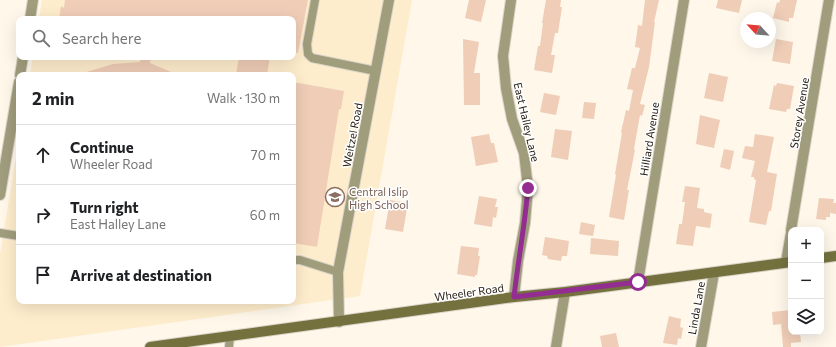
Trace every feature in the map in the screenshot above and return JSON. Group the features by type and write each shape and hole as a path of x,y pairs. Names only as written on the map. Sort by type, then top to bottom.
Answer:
{"main road":[{"path":"824,258 836,256"},
{"name":"Wheeler Road","path":"150,347 514,297 565,292 788,262"}],"street":[{"path":"30,16 33,0"},
{"name":"Weitzel Road","path":"339,322 338,272 389,0"},
{"name":"East Halley Lane","path":"511,0 503,56 506,88 512,119 524,153 528,188 525,223 518,261 514,297"},
{"name":"Hilliard Avenue","path":"638,282 684,0"},
{"name":"Storey Avenue","path":"792,227 829,0"},
{"path":"20,72 22,60"},
{"path":"0,195 16,100"},
{"name":"Linda Lane","path":"701,347 714,273"},
{"path":"556,347 565,292"}],"lane":[{"path":"314,0 307,44 308,54 312,58 376,71"},
{"path":"0,232 16,235"},
{"path":"296,260 338,272"},
{"path":"229,347 230,336"}],"shaded area":[{"name":"Central Islip High School","path":"42,0 412,0 360,296 0,347 0,254 16,157 16,304 296,304 296,72 30,72 32,60 296,60 296,16 39,16"}],"building":[{"path":"65,0 308,0 298,53 296,53 296,16 59,16 61,6 64,8"},
{"path":"469,0 486,0 481,22 465,18"},
{"path":"546,0 561,0 560,7 562,7 558,33 555,33 551,55 555,55 552,73 534,70 538,46 540,46"},
{"path":"645,0 659,0 654,22 649,67 640,104 645,105 642,116 640,115 627,190 629,190 624,220 609,217 621,132 626,110 629,111 633,90 627,89 632,68 635,68 640,48 635,47 638,25 642,26"},
{"path":"718,0 742,0 739,13 716,8"},
{"path":"780,0 797,0 793,18 789,18 789,22 776,19 776,12 774,12 777,2 779,3"},
{"path":"463,39 479,42 474,73 480,73 480,105 464,105"},
{"path":"776,39 793,42 790,64 772,61 774,48 776,48"},
{"path":"140,60 150,60 150,63 171,72 86,72 113,64 140,62"},
{"path":"238,60 270,60 268,72 236,72"},
{"path":"709,73 728,77 723,102 704,98"},
{"path":"296,83 344,91 341,109 339,109 317,247 296,244"},
{"path":"777,83 794,86 790,109 787,109 786,112 769,109 774,85 776,86"},
{"path":"544,93 560,96 556,115 540,112"},
{"path":"584,102 596,103 594,119 582,118"},
{"path":"700,115 720,120 714,148 696,144"},
{"path":"555,129 572,131 568,160 551,157"},
{"path":"489,134 491,143 494,143 498,162 476,166 471,137"},
{"path":"755,134 774,137 767,172 777,174 771,211 769,211 766,225 749,222 756,180 754,177 751,177 755,161 742,158 745,146 753,147"},
{"path":"724,149 734,151 730,170 720,167"},
{"path":"685,186 700,188 697,208 704,209 704,212 712,214 710,228 696,226 693,246 676,244 679,224 682,224 685,202 682,202"},
{"path":"479,196 497,199 495,207 498,207 496,218 493,217 492,227 474,224"},
{"path":"819,198 834,199 833,203 836,203 836,214 830,213 830,217 826,217 826,220 816,219"},
{"path":"390,200 408,203 403,232 385,229"},
{"path":"581,222 595,225 593,236 579,234"},
{"path":"545,237 569,241 567,256 562,256 561,261 548,259 547,256 542,255"},
{"path":"591,238 619,241 618,256 590,254"},
{"path":"461,246 479,248 478,256 480,256 477,275 475,275 475,277 457,274"},
{"path":"788,310 788,335 800,335 801,342 791,343 791,347 783,347 781,324 773,325 772,312"},
{"path":"669,316 681,319 680,327 683,328 681,339 678,338 677,345 663,343"},
{"path":"616,333 619,347 602,347 600,336"}],"place":[{"name":"Central Islip High School","path":"335,197"}],"route":[{"path":"528,188 525,223 518,261 514,297 638,282"}]}
